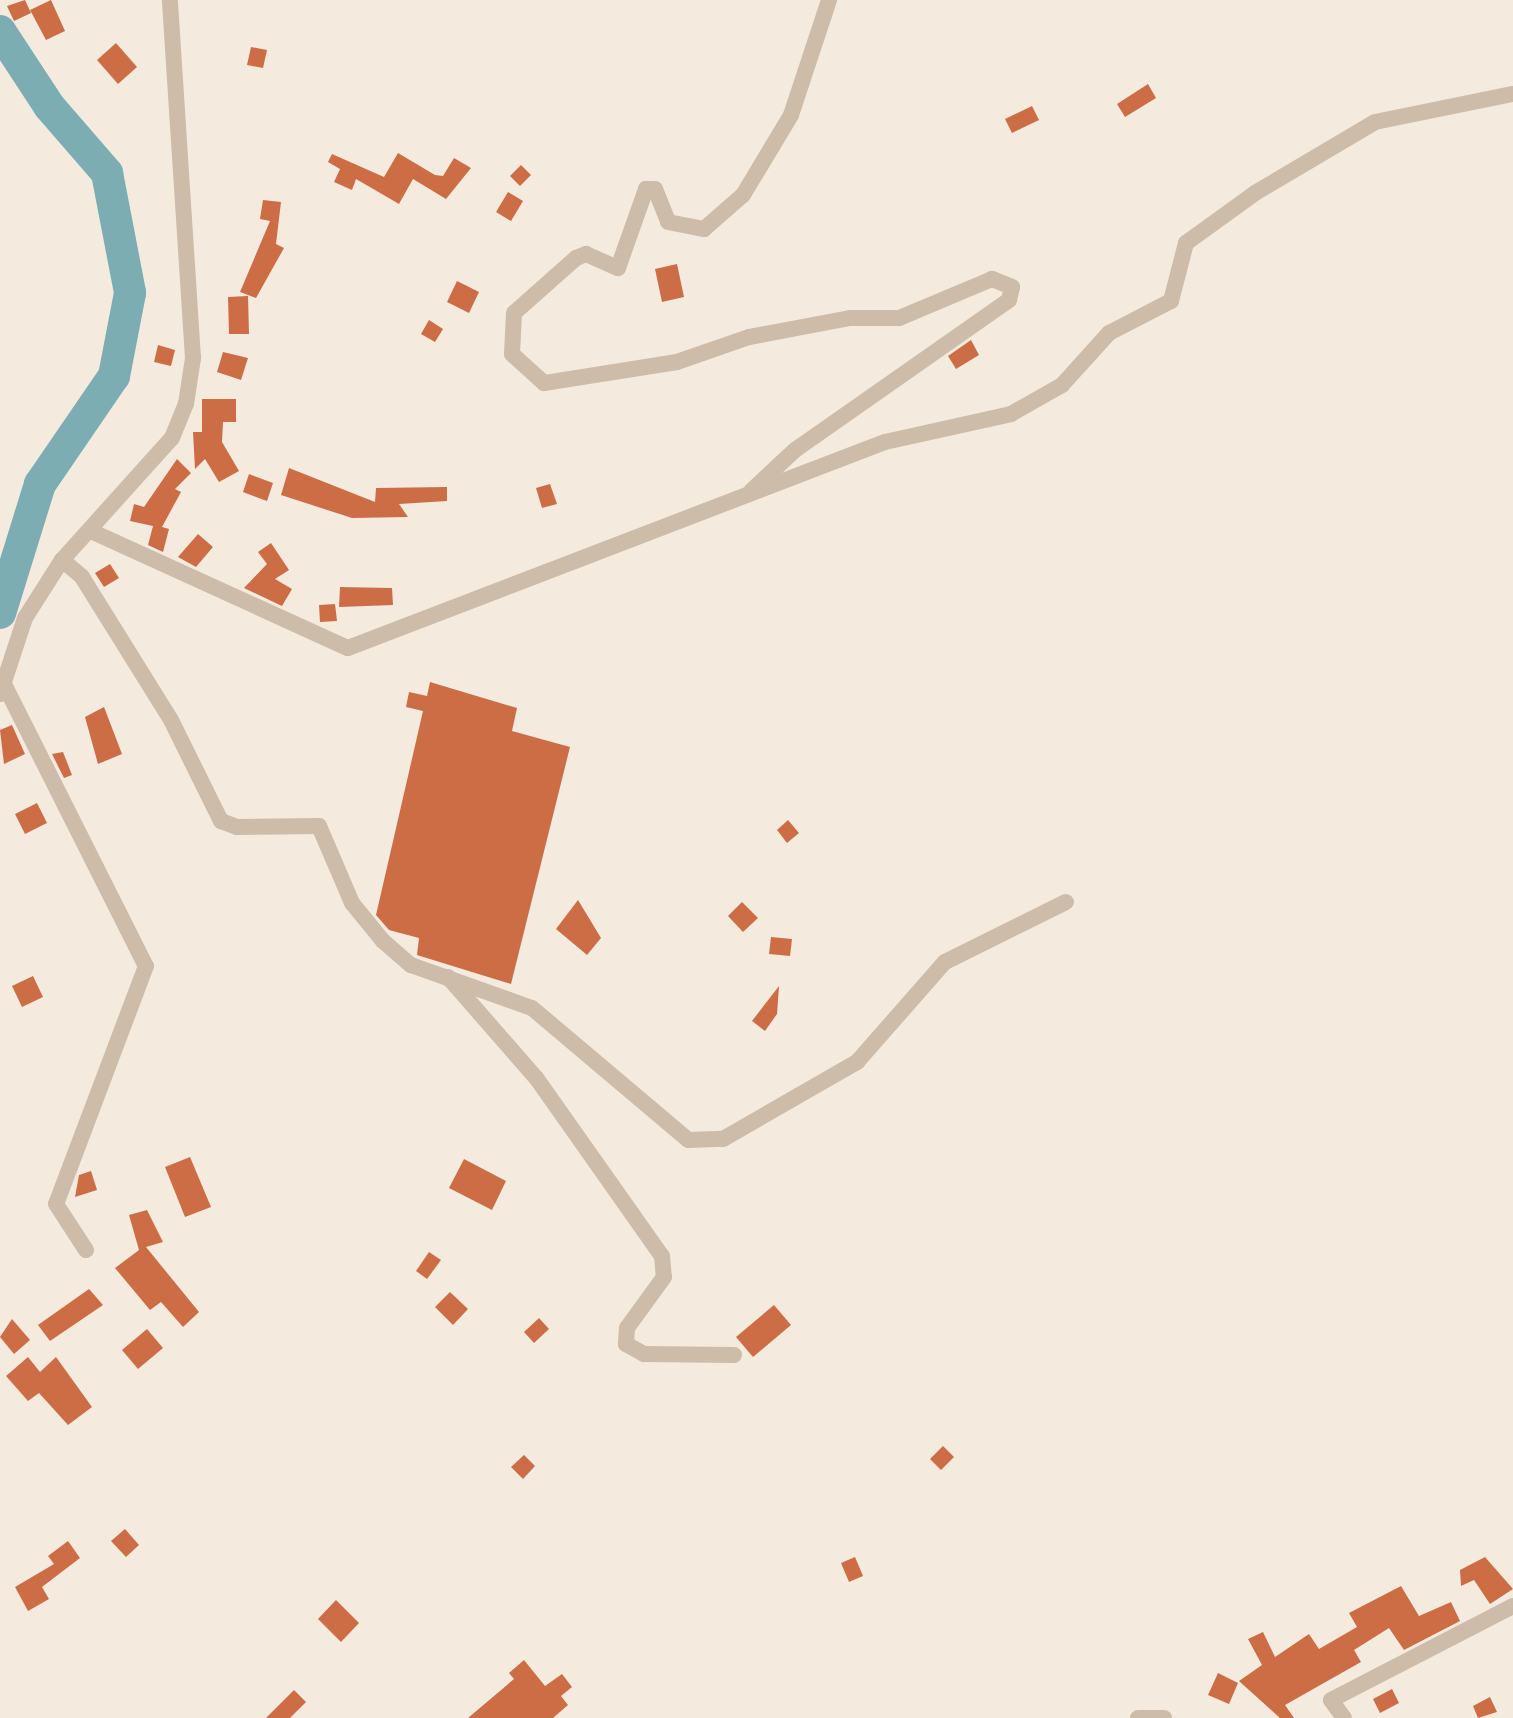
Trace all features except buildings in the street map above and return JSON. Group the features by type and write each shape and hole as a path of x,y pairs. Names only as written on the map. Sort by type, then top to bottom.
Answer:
{"street":[{"path":"86,1250 56,1204 146,966 3,690 25,618 62,560 93,532 172,438 186,404 193,358 170,0"},
{"path":"744,498 795,450 1009,300 1012,287 992,279 899,318 850,318 749,337 677,362 563,382 544,383 520,367 512,322 526,300 576,258 586,254 618,268 646,189 655,189 668,222 704,229 743,195 791,115 829,0"},
{"path":"93,532 348,648 885,442 1011,414 1062,385 1109,333 1171,301 1186,243 1255,193 1375,122 1513,94"},
{"path":"62,560 82,577 171,720 215,814 237,827 319,826 362,920 411,965 484,985 557,1025 655,1118 688,1140 723,1139 857,1062 945,962 1066,902"},
{"path":"448,977 537,1079 662,1256 664,1277 627,1328 626,1344 644,1354 734,1355"},
{"path":"1344,1718 1331,1700 1513,1606"},
{"path":"1138,1718 1164,1718"}],"waterway":[{"path":"0,31 49,106 107,173 130,293 114,376 40,484 0,613"}]}
